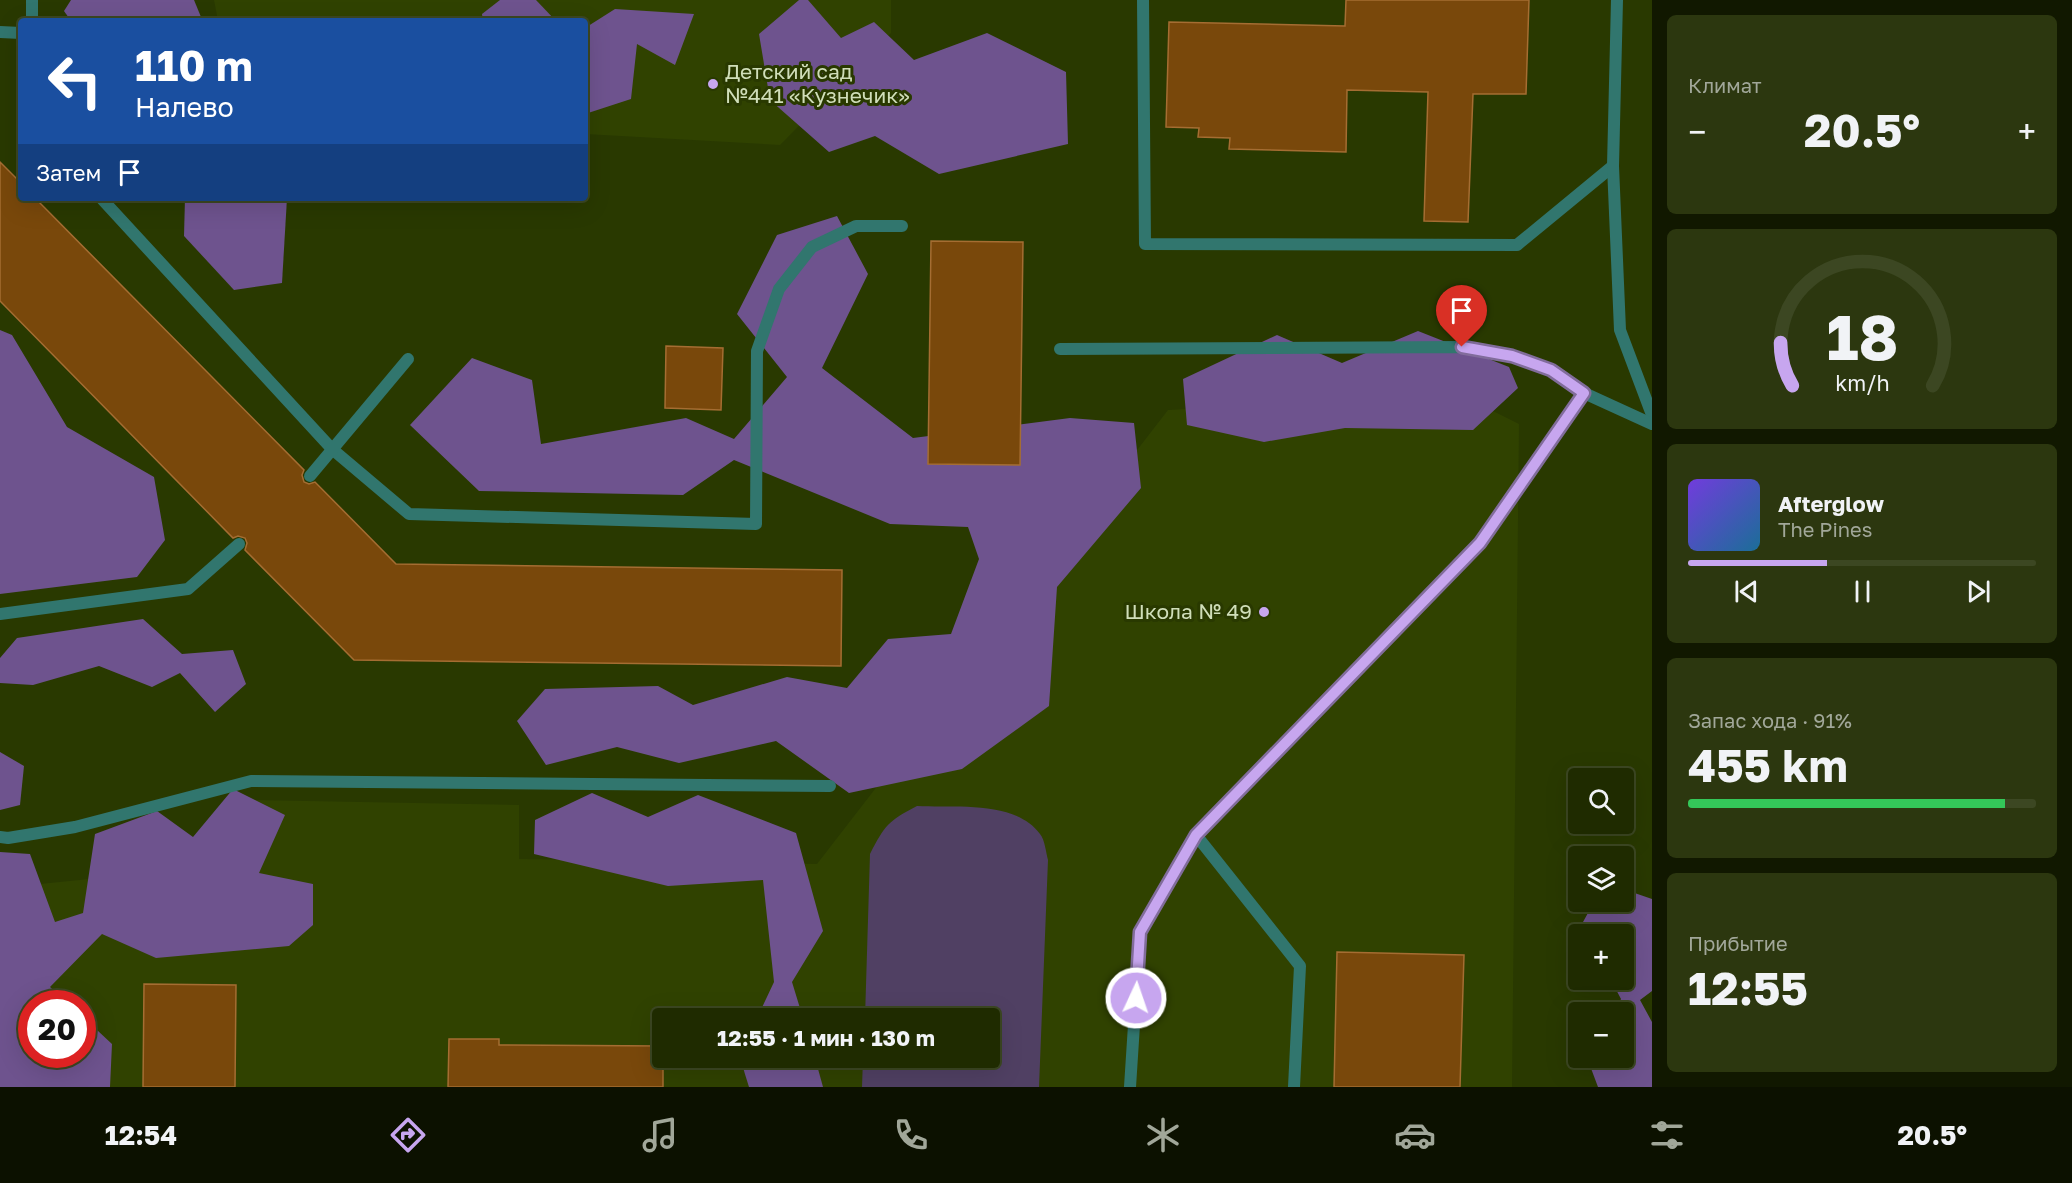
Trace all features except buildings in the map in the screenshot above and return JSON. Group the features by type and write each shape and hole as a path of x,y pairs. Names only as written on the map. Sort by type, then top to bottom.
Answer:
{"lane":[{"path":"32,0 32,18"},
{"path":"1143,0 1145,244 1517,245 1613,166"},
{"path":"1617,0 1613,166 1620,330 1652,415"},
{"path":"0,32 18,33"},
{"path":"104,201 332,449 410,514 756,524 757,351 779,289 812,247 856,226 902,226"},
{"path":"1060,349 1462,347 1512,356 1551,370 1584,393 1652,424"},
{"path":"310,476 408,359"},
{"path":"1130,1087 1140,932 1196,835 1480,543 1584,393"},
{"path":"0,614 188,588 239,544"},
{"path":"0,837 8,838 75,827 251,781 830,786"},
{"path":"1196,835 1300,966 1294,1087"}],"shaded area":[{"path":"71,0 194,0 201,17 69,18 64,11"},
{"name":"Детский сад №441 «Кузнечик»","path":"214,0 891,0 891,33 780,145 588,134 588,18 217,18"},
{"path":"500,0 536,0 553,18 483,18 482,14"},
{"path":"799,0 808,0 841,38 874,22 914,60 987,33 1066,72 1068,144 939,174 875,136 829,152 770,100 759,34"},
{"path":"615,9 694,14 675,65 637,44 631,99 588,113 588,26"},
{"path":"185,201 287,201 282,283 234,290 184,236"},
{"path":"837,216 868,274 822,368 913,438 1070,418 1134,423 1141,488 1057,587 1049,706 962,769 849,793 776,741 679,763 617,747 546,765 517,721 545,689 658,686 693,705 787,677 847,688 888,639 951,634 979,559 968,527 890,524 734,460 683,495 479,491 410,425 472,358 532,380 541,444 686,418 734,439 787,377 737,314 777,235"},
{"path":"0,330 12,335 67,427 154,477 165,540 137,577 0,594"},
{"path":"1418,331 1509,367 1518,388 1473,430 1345,428 1264,442 1187,425 1183,379 1277,335 1342,363"},
{"name":"Школа № 49","path":"1461,395 1519,424 1512,1087 30,1087 30,1068 96,1068 96,990 30,990 30,885 247,863 250,800 519,805 519,859 817,864 1168,410"},
{"path":"143,619 182,654 233,650 246,684 215,712 180,673 152,687 99,666 33,685 0,683 0,658 17,638"},
{"path":"0,752 24,766 20,805 0,810"},
{"path":"233,789 285,815 259,873 313,884 313,925 289,946 156,958 102,934 50,987 53,990 18,990 18,1068 96,1068 96,1029 112,1044 110,1087 0,1087 0,852 30,854 55,922 83,913 95,834 157,811 193,837"},
{"path":"592,793 648,817 698,795 796,833 823,931 792,982 800,1008 762,1008 774,982 763,880 668,886 534,854 535,820"},
{"path":"917,806 983,808 1016,816 1029,823 1040,834 1048,860 1039,1087 862,1087 863,1068 1000,1068 1000,1008 865,1008 870,854 888,825"},
{"path":"1634,893 1652,899 1652,991 1640,1000 1652,1022 1652,1087 1598,1087 1591,1068 1634,1068 1634,1002 1619,1002 1621,999 1616,990 1634,990 1634,924 1584,924 1588,912 1634,912"},
{"path":"743,1068 818,1068 823,1087 749,1087"}],"place":[{"name":"Детский сад №441 «Кузнечик»","path":"713,84"},
{"name":"Школа № 49","path":"1264,612"}],"route":[{"path":"1136,998 1140,932 1196,835 1480,543 1584,393 1551,370 1512,356 1462,347"}]}
